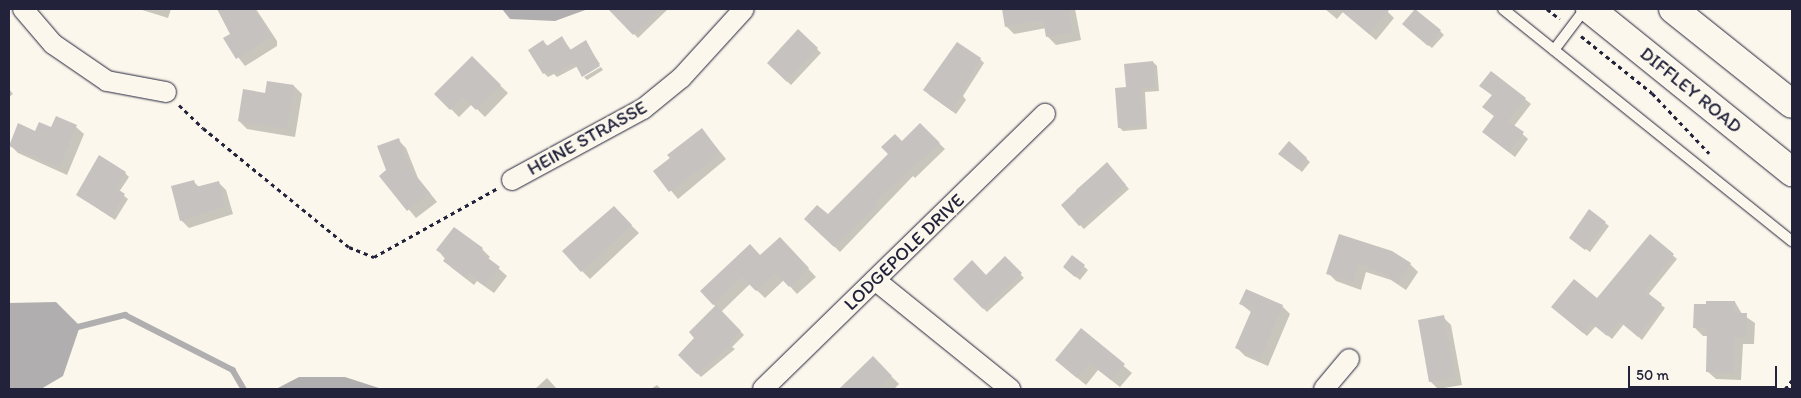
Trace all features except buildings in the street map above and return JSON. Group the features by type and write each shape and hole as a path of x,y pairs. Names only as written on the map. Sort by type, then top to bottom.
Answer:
{"main road":[{"name":"DIFFLEY ROAD","path":"1590,9 1792,172"},
{"path":"1673,9 1792,104"}],"street":[{"path":"23,9 53,44 107,81 166,92"},
{"name":"HEINE STRASSE","path":"512,180 643,109 681,78 744,9"},
{"name":"LODGEPOLE DRIVE","path":"763,389 1045,114"},
{"path":"875,280 1010,389"},
{"path":"1324,389 1349,359"}],"lane":[{"path":"1503,9 1792,241"},
{"path":"1554,50 1585,9"}],"path":[{"path":"1547,9 1652,93 1711,155"},
{"path":"166,92 203,128 349,247 374,257 512,180"},
{"path":"1785,389 1792,380"}],"shaded area":[{"path":"502,9 588,9 555,21 510,19"},
{"path":"56,302 80,326 63,376 41,389 9,389 9,303"},
{"path":"299,377 345,377 382,389 276,389"}],"waterway":[{"path":"74,328 125,315 233,370 244,389"}]}
